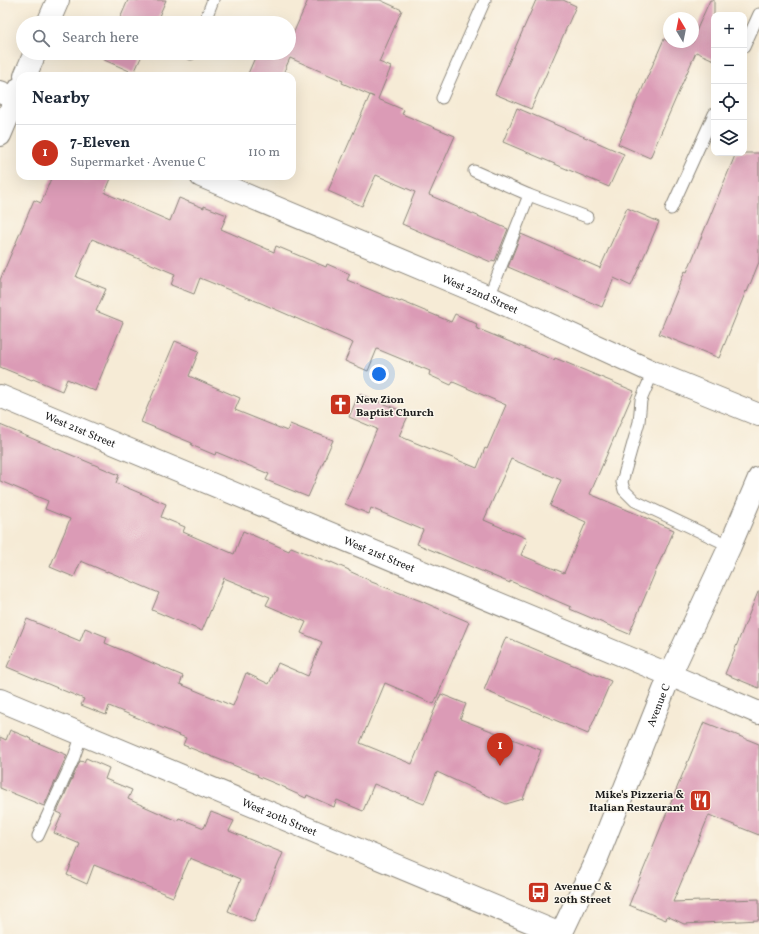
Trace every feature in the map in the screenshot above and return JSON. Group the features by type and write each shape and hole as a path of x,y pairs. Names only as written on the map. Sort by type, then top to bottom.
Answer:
{"street":[{"path":"51,16 58,0"},
{"path":"27,72 32,60"},
{"path":"0,135 14,94"},
{"name":"West 22nd Street","path":"211,180 489,297 653,372 759,415"},
{"name":"West 21st Street","path":"0,396 759,713"},
{"name":"Avenue C","path":"561,934 597,858 670,675 730,546 759,478"},
{"name":"West 20th Street","path":"0,700 561,934"}],"lane":[{"path":"207,16 213,0"},
{"path":"442,98 485,0"},
{"path":"747,40 759,14"},
{"path":"671,209 711,120"},
{"path":"474,171 529,195 587,217"},
{"path":"489,297 529,195"},
{"path":"653,372 641,400 639,422 622,482 624,490 635,502 730,546"},
{"path":"38,836 73,760 82,734"}],"building":[{"path":"128,0 166,0 159,16 121,16"},
{"path":"308,0 380,0 402,10 379,62 391,67 378,99 404,110 402,114 455,136 429,195 508,229 495,261 492,260 491,262 402,224 415,192 376,175 362,206 328,191 370,95 342,83 343,81 295,60 296,60 296,27"},
{"path":"536,0 563,0 576,6 531,109 495,94"},
{"path":"710,0 714,0 714,12 711,12 711,59 696,52 650,158 618,144 663,41 663,48 699,48 699,25"},
{"path":"104,60 140,60 134,72"},
{"path":"254,60 289,60 284,72 249,72"},
{"path":"517,108 624,154 609,187 503,142"},
{"path":"747,153 759,153 759,262 719,358 659,334 685,271 687,272 735,156 747,156"},
{"path":"50,180 110,180 105,193 170,221 179,198 227,215 221,229 274,252 276,246 326,267 327,264 350,274 347,280 400,302 401,301 451,322 455,314 477,324 476,328 554,360 555,358 634,391 590,494 674,530 629,634 510,581 510,583 417,544 423,530 371,508 369,514 345,504 377,429 349,417 359,394 409,414 399,436 477,468 506,405 453,382 451,385 429,375 430,371 377,349 368,371 345,361 353,343 200,278 194,294 171,285 175,274 92,239 76,277 106,289 96,311 123,322 95,391 67,379 62,391 0,367 0,280 34,200 41,203","holes":["511,459 561,480 550,506 586,522 564,573 521,555 528,539 484,520"]},
{"path":"627,208 659,222 631,286 614,278 602,307 508,267 521,234 600,268"},
{"path":"175,341 199,351 189,376 240,398 235,410 287,431 290,424 333,440 308,497 266,480 269,474 216,452 215,455 191,445 192,443 141,422"},
{"path":"0,425 119,475 116,483 166,504 161,517 185,527 183,532 234,554 243,531 289,551 291,547 331,562 369,581 421,601 469,622 434,704 385,683 360,743 412,764 441,694 466,704 460,719 541,750 523,799 506,804 437,772 424,804 374,784 363,811 337,800 334,807 307,795 306,798 257,776 258,775 183,745 186,738 109,706 106,715 81,705 84,699 7,667 27,619 80,641 85,628 107,637 105,643 183,676 180,684 233,706 246,673 269,684 278,663 308,676 322,642 301,633 306,622 266,605 270,597 224,578 202,631 152,610 159,593 107,571 81,561 74,577 50,567 70,519 45,509 48,501 0,481"},
{"path":"759,592 759,688 725,674"},
{"path":"506,637 611,681 588,734 484,690"},
{"path":"704,722 759,744 759,835 709,815 673,902 759,899 759,920 684,924 667,916 666,920 629,905"},
{"path":"10,730 67,755 44,806 0,788 0,737 6,740"},
{"path":"86,758 109,768 105,779 132,790 128,799 177,821 179,818 204,828 211,812 234,821 229,831 283,853 254,922 228,911 241,879 190,858 173,897 94,865 87,884 67,875 80,844 54,833 62,814 57,812 80,761 84,762"}],"place":[{"name":"New Zion Baptist Church","path":"340,405"},
{"name":"7-Eleven","path":"500,766"},
{"name":"Mike's Pizzeria & Italian Restaurant","path":"700,800"},
{"name":"Avenue C & 20th Street","path":"538,892"}]}
